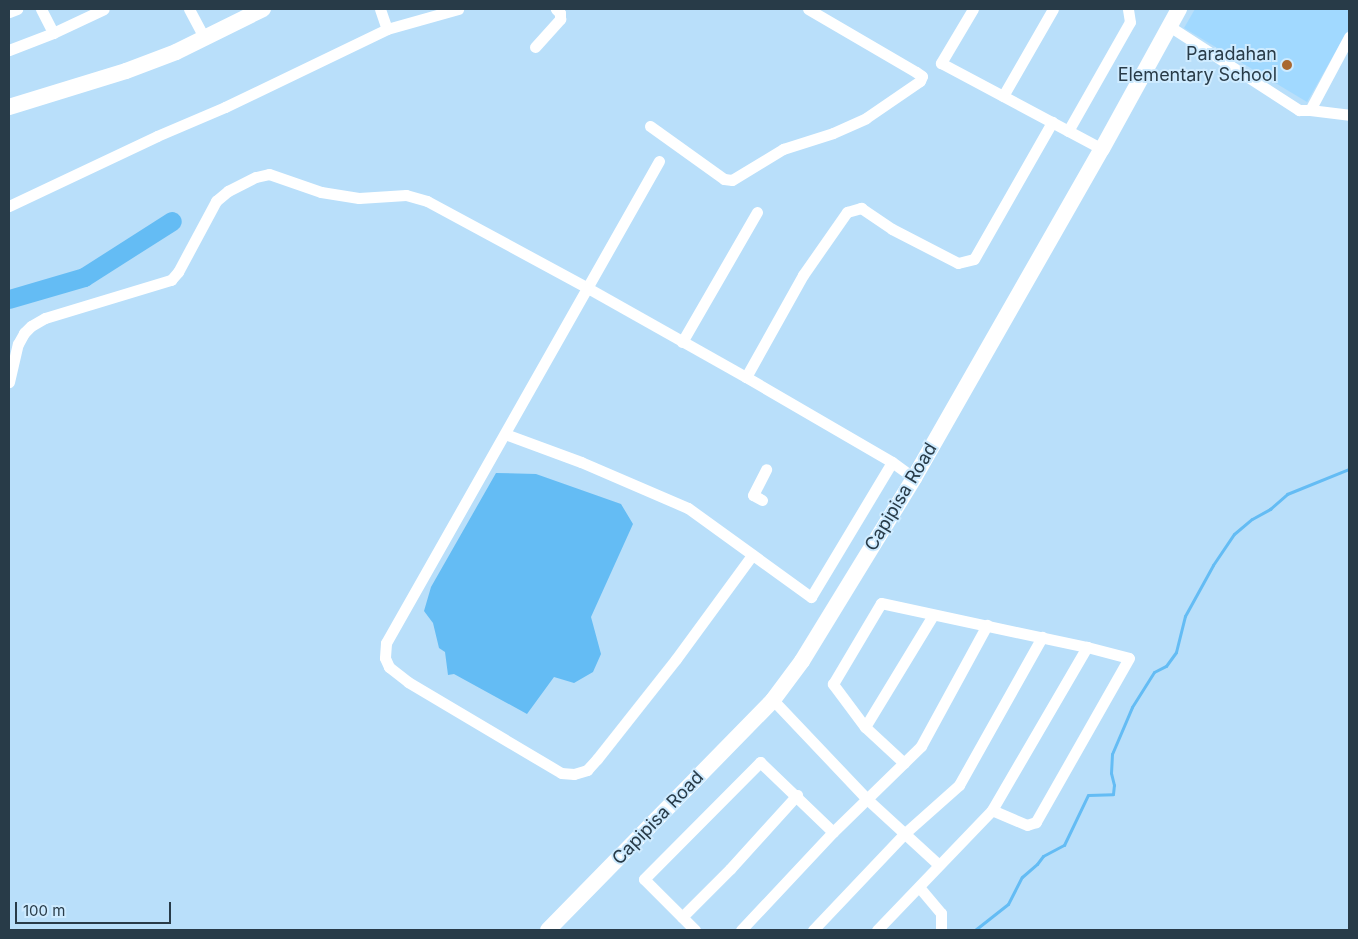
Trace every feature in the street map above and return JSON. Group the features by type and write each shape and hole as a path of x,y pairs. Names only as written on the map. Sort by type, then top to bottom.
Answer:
{"main road":[{"name":"Capipisa Road","path":"548,930 773,700 802,661 914,478 1102,149 1179,9"},
{"path":"9,107 126,71 205,39 260,10"}],"street":[{"path":"9,12 17,9"},
{"path":"41,9 53,33"},
{"path":"9,50 53,33 104,9"},
{"path":"189,9 205,39"},
{"path":"380,9 386,28"},
{"path":"9,206 157,136 225,107 386,28 458,9"},
{"path":"534,47 560,19 560,13 556,9"},
{"path":"650,126 724,179 732,180 783,149 833,133 866,118 920,81 922,76 916,72 808,9"},
{"path":"973,9 941,63 1102,149"},
{"path":"1003,96 1053,9"},
{"path":"1068,131 1130,22 1131,11"},
{"path":"1169,26 1300,110 1349,114"},
{"path":"1310,110 1349,37"},
{"path":"746,377 803,275 847,212 861,208 892,230 958,263 974,258 1052,122"},
{"path":"659,161 386,643 385,658 388,667 408,682 561,773 574,774 587,770 597,759 676,659 752,555"},
{"path":"9,382 18,344 24,333 31,326 45,318 171,280 178,272 216,202 228,191 256,176 269,174 321,192 359,198 406,195 427,201 586,287 746,377 892,462 914,478"},
{"path":"682,342 757,212"},
{"path":"505,434 581,462 688,508 811,597 892,462"},
{"path":"762,500 753,495 766,469"},
{"path":"904,763 865,727 833,684 881,603 1042,637 1129,658 1036,822 1032,826 1027,826 992,810"},
{"path":"865,727 933,615"},
{"path":"741,930 833,832 868,800 921,746 987,625"},
{"path":"813,930 904,834 959,785 1042,637"},
{"path":"877,930 992,810 1087,647"},
{"path":"773,700 868,800 940,865"},
{"path":"695,930 644,880 760,762 797,795 833,832"},
{"path":"682,918 730,869 797,795"},
{"path":"919,887 941,913 941,930"}],"shaded area":[{"name":"Paradahan Elementary School","path":"1195,9 1349,9 1349,28 1307,102 1184,28"},
{"path":"496,473 536,474 621,504 633,524 591,617 601,654 593,672 574,683 554,677 527,714 454,674 448,675 445,652 439,648 433,623 424,611 431,587"}],"waterway":[{"path":"9,299 84,277 172,221"},
{"path":"975,930 1008,904 1022,877 1043,856 1064,845 1088,795 1113,794 1112,754 1132,707 1154,672 1166,666 1176,652 1185,616 1213,565 1234,534 1252,519 1270,509 1287,494 1349,469"}],"place":[{"name":"Paradahan Elementary School","path":"1287,65"}]}
